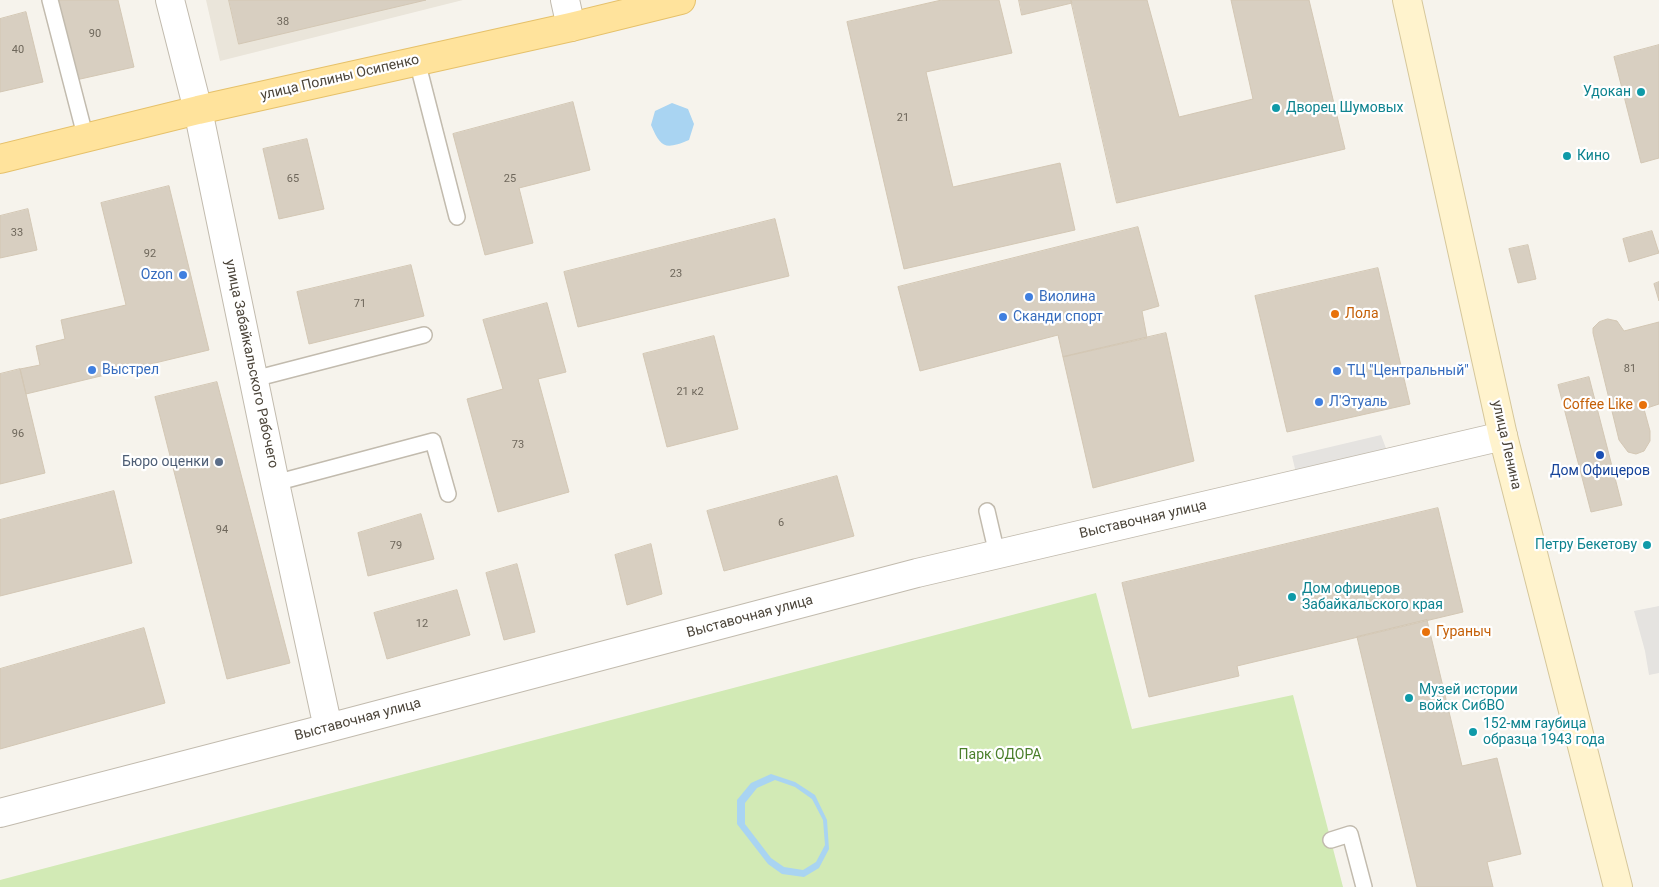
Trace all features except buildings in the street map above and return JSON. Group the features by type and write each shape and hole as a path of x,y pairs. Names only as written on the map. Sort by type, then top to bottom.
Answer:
{"main road":[{"name":"улица Полины Осипенко","path":"0,159 198,110 572,27 682,0"},
{"name":"улица Ленина","path":"1407,0 1503,436 1618,887"}],"street":[{"name":"улица Забайкальского Рабочего","path":"170,0 198,110 328,728"},
{"path":"564,0 572,27"},
{"name":"Выставочная улица","path":"0,813 898,578 1503,436"}],"lane":[{"path":"50,0 86,139"},
{"path":"417,61 457,217"},
{"path":"254,380 424,335"},
{"path":"275,483 433,441 448,494"},
{"path":"987,511 997,554"},
{"path":"1331,840 1350,834 1364,887"}],"shaded area":[{"path":"206,0 463,0 220,61"},
{"path":"1381,435 1387,451 1296,473 1292,456"},
{"path":"1659,606 1659,673 1649,675 1645,651 1634,611"}],"green space":[{"name":"Парк ОДОРА","path":"1096,593 1132,729 1293,695 1343,887 0,887 0,880"}],"water":[{"path":"672,103 688,109 694,124 689,140 669,146 661,142 651,125 655,111"},
{"path":"771,774 795,782 815,795 827,820 829,849 819,868 804,877 782,874 768,864 737,824 737,800 751,783","holes":["775,780 795,787 812,799 823,820 825,845 816,862 803,870 784,867 771,858 745,824 745,803 757,788"]}],"place":[{"name":"Удокан","path":"1641,92"},
{"name":"Дворец Шумовых","path":"1276,108"},
{"name":"Кино","path":"1567,156"},
{"name":"Ozon","path":"183,275"},
{"name":"Виолина","path":"1029,297"},
{"name":"Лола","path":"1335,314"},
{"name":"Сканди спорт","path":"1003,317"},
{"name":"Выстрел","path":"92,370"},
{"name":"ТЦ \"Центральный\"","path":"1337,371"},
{"name":"Л'Этуаль","path":"1319,402"},
{"name":"Coffee Like","path":"1643,405"},
{"name":"Дом Офицеров","path":"1600,455"},
{"name":"Бюро оценки","path":"219,462"},
{"name":"Петру Бекетову","path":"1647,545"},
{"name":"Дом офицеров Забайкальского края","path":"1292,597"},
{"name":"Гураныч","path":"1426,632"},
{"name":"Музей истории войск СибВО","path":"1409,698"},
{"name":"152-мм гаубица образца 1943 года","path":"1473,732"}]}
